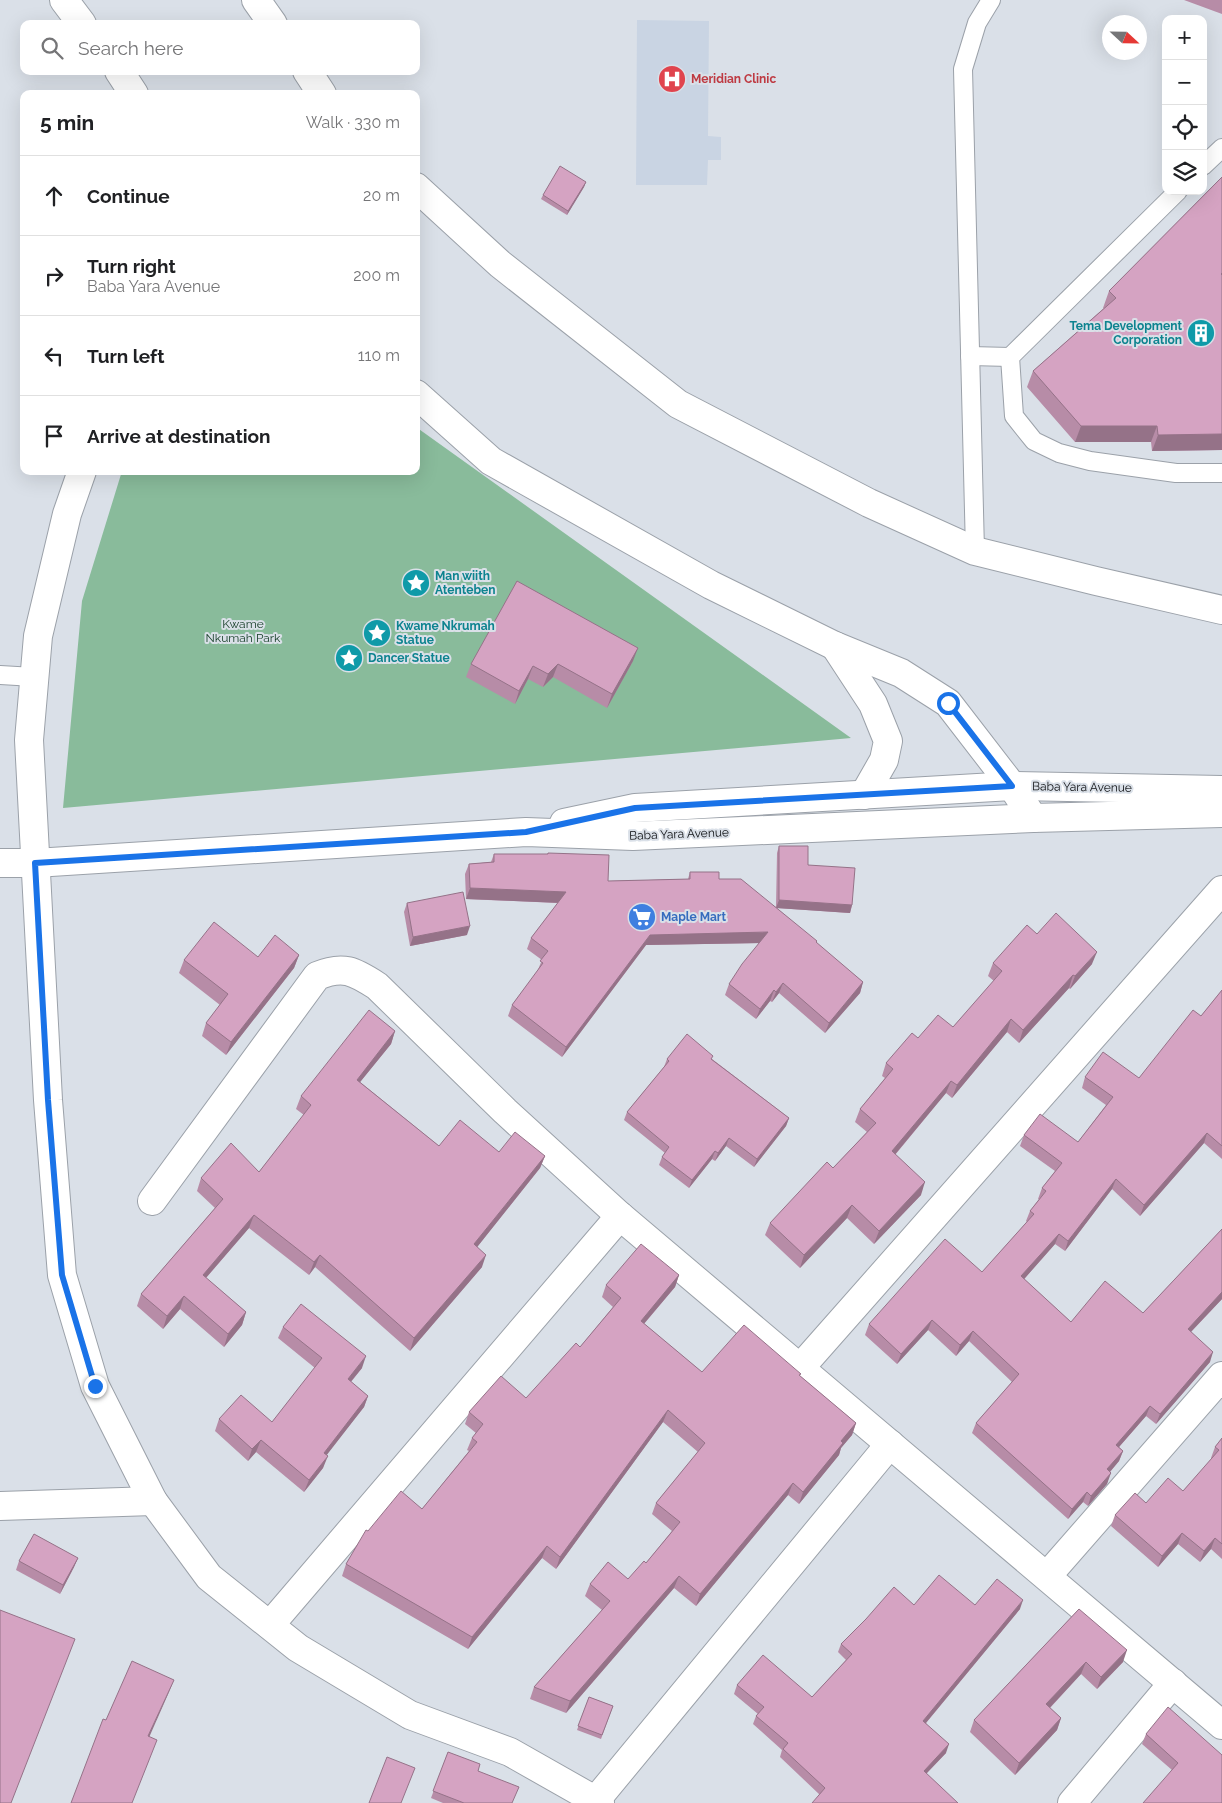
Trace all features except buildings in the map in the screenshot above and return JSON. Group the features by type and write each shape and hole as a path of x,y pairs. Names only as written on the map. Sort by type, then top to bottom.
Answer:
{"street":[{"path":"64,0 79,20"},
{"path":"256,0 270,20"},
{"path":"122,75 131,90"},
{"path":"310,75 319,90"},
{"path":"420,191 500,264 678,404 869,503 975,551 1222,610"},
{"path":"420,398 491,461 711,586 834,646 901,673 948,703 1012,786 1033,818"},
{"path":"81,475 67,514 38,636 29,740 48,1100 62,1275 95,1386 153,1501 209,1577 298,1648 410,1715 510,1752 598,1802 890,1444"},
{"path":"834,646 873,704 888,741 884,760 864,795"},
{"name":"Baba Yara Avenue","path":"526,832 635,808 1012,786 1222,790"},
{"name":"Baba Yara Avenue","path":"0,863 35,863 526,832 633,836 1033,818 1222,812"},
{"path":"800,1368 1222,890"},
{"path":"152,1201 317,976 331,970 346,969 362,976 377,986 505,1111 620,1216 1222,1725"},
{"path":"270,1625 620,1216"},
{"path":"1046,1576 1222,1376"},
{"path":"0,1506 153,1501"},
{"path":"1072,1803 1174,1683"}],"lane":[{"path":"975,551 963,69 977,23 990,0"},
{"path":"1207,162 1222,148"},
{"path":"970,356 1010,357 1174,195"},
{"path":"1010,357 1014,416 1034,441 1059,453 1090,461 1176,472 1222,473"},
{"path":"0,676 34,677"}],"shaded area":[{"name":"Meridian Clinic","path":"637,20 709,21 708,136 721,137 721,160 708,160 707,185 636,185"}],"green space":[{"name":"Kwame Nkumah Park","path":"420,430 851,738 63,808 82,601 121,475 420,475"}],"place":[{"name":"Meridian Clinic","path":"672,79"},
{"name":"Tema Development Corporation","path":"1201,333"},
{"name":"Man wiith Atenteben","path":"416,583"},
{"name":"Kwame Nkrumah Statue","path":"377,633"},
{"name":"Dancer Statue","path":"349,658"},
{"name":"Maple Mart","path":"642,917"}],"route":[{"path":"95,1386 62,1275 48,1100 35,863 526,832 635,808 1012,786 948,703"}]}
